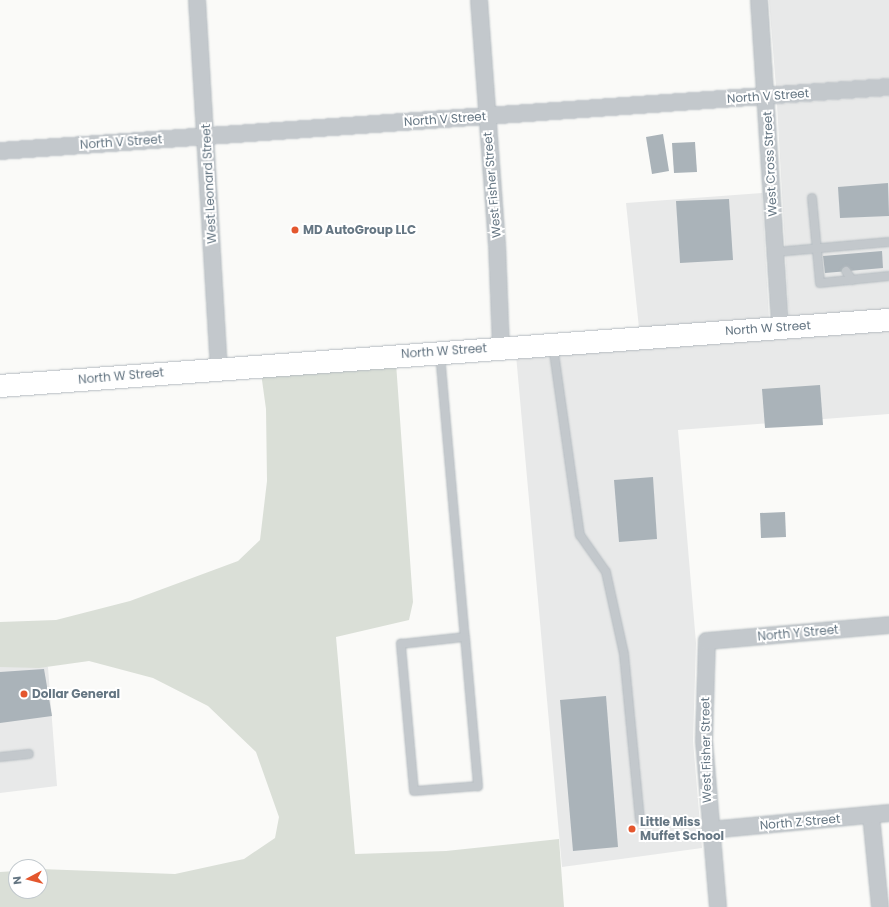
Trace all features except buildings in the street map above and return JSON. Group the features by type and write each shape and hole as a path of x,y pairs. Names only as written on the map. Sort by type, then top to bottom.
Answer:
{"main road":[{"name":"North W Street","path":"0,386 440,351 889,320"}],"street":[{"name":"West Leonard Street","path":"197,0 220,368"},
{"name":"West Fisher Street","path":"479,0 501,347"},
{"name":"West Cross Street","path":"759,0 780,327"},
{"name":"North V Street","path":"0,151 889,87"},
{"name":"North Y Street","path":"707,641 889,625"},
{"name":"West Fisher Street","path":"707,641 704,741 710,830 718,907"},
{"name":"North Z Street","path":"710,830 889,813"},
{"path":"871,815 880,907"}],"lane":[{"path":"812,198 820,283 889,276"},
{"path":"776,252 889,242"},
{"path":"853,245 859,253"},
{"path":"830,247 835,255"},
{"path":"869,269 875,278"},
{"path":"846,271 852,280"},
{"path":"552,343 580,535 606,572 624,654 640,819"},
{"path":"440,351 465,637 478,786 414,792 401,644 465,637"},
{"path":"0,757 29,754"}],"shaded area":[{"path":"769,0 889,0 889,78 776,87"},
{"path":"889,96 889,311 789,318 777,104"},
{"path":"762,193 769,319 639,328 626,203"},
{"path":"889,329 889,414 678,430 696,643 693,741 702,848 562,867 516,355"},
{"path":"396,363 413,602 409,620 336,637 355,854 446,851 559,839 564,907 0,907 0,872 8,872 8,899 48,899 48,869 175,874 244,859 275,838 279,817 256,752 208,706 153,678 89,661 39,668 0,667 0,622 56,620 130,601 238,561 260,540 267,481 266,409 261,373"},
{"path":"0,667 48,667 57,786 0,793"}],"place":[{"name":"MD AutoGroup LLC","path":"295,230"},
{"name":"Dollar General","path":"24,694"},
{"name":"Little Miss Muffet School","path":"632,829"}]}
